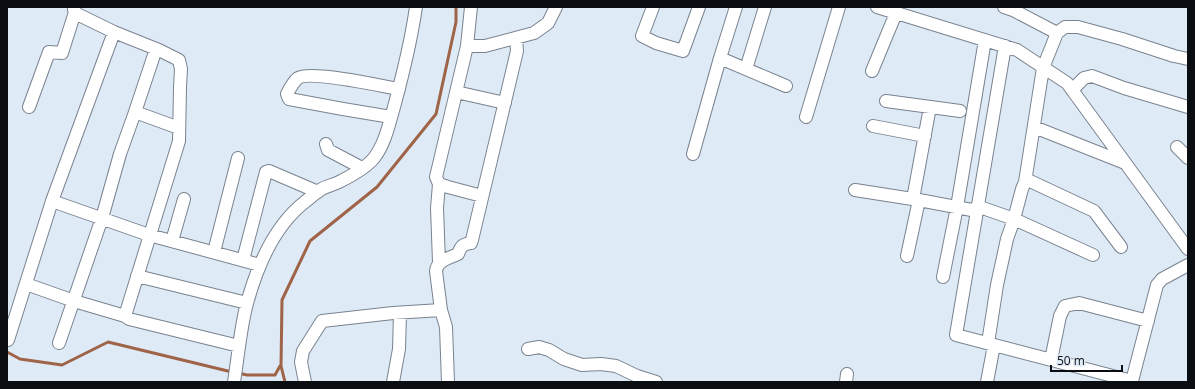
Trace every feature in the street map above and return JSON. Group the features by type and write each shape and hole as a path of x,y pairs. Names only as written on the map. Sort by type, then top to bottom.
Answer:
{"street":[{"path":"235,374 247,303 260,265 276,235 286,220 302,204 321,190 341,181 362,168 374,158 382,145 399,89 416,7"},
{"path":"448,382 446,327 441,310 436,271 436,266 439,262 437,208 439,184 436,178 467,46 471,7"},
{"path":"467,46 485,46 534,33 548,23 556,7"},
{"path":"653,7 642,36 656,43 683,51 699,7"},
{"path":"693,154 736,7"},
{"path":"746,69 765,7"},
{"path":"806,117 839,7"},
{"path":"877,7 1017,50 1067,83 1186,242"},
{"path":"1004,7 1057,32"},
{"path":"74,9 77,14 114,32 179,60 181,69 178,141 124,316"},
{"path":"30,107 49,52 62,53 74,9"},
{"path":"872,71 896,13"},
{"path":"988,382 997,285 1007,239 1022,188 1026,182 1044,68 1057,32 1065,27 1078,27 1188,59"},
{"path":"8,340 52,201 114,32"},
{"path":"439,262 458,254 461,246 471,243 517,51 516,38"},
{"path":"943,277 957,207 985,40"},
{"path":"1005,46 956,335 1133,382 1157,285 1162,279 1188,265"},
{"path":"60,343 102,218 120,154 156,49"},
{"path":"720,58 786,86"},
{"path":"391,117 289,99 287,94 294,82 299,78 308,76 343,79 399,89"},
{"path":"1072,90 1084,78 1092,76 1124,88 1188,107"},
{"path":"456,92 505,103"},
{"path":"886,101 960,112"},
{"path":"907,256 930,107"},
{"path":"135,112 179,128"},
{"path":"873,126 925,136"},
{"path":"1034,127 1125,162"},
{"path":"326,144 328,150 362,168"},
{"path":"1177,147 1188,158"},
{"path":"214,252 238,158"},
{"path":"243,260 266,172 269,171 318,192"},
{"path":"1026,182 1030,181 1094,211 1121,247"},
{"path":"439,184 482,196"},
{"path":"855,190 957,207 977,208 1014,219 1093,255"},
{"path":"172,240 184,199"},
{"path":"52,201 149,234 260,265"},
{"path":"137,276 247,303"},
{"path":"26,284 129,318 239,346"},
{"path":"1051,360 1060,316 1065,306 1079,303 1148,321"},
{"path":"305,382 301,362 303,351 322,321 441,310"},
{"path":"393,382 399,349 400,313"},
{"path":"528,349 539,347 549,350 564,360 582,365 601,364 616,366 637,376 656,382"}],"waterway":[{"path":"285,382 281,366 282,300 310,241 377,187 436,114 456,22 456,7"},
{"path":"7,352 20,359 62,365 108,342 232,372"},
{"path":"238,373 247,375 275,375 280,366"}]}
